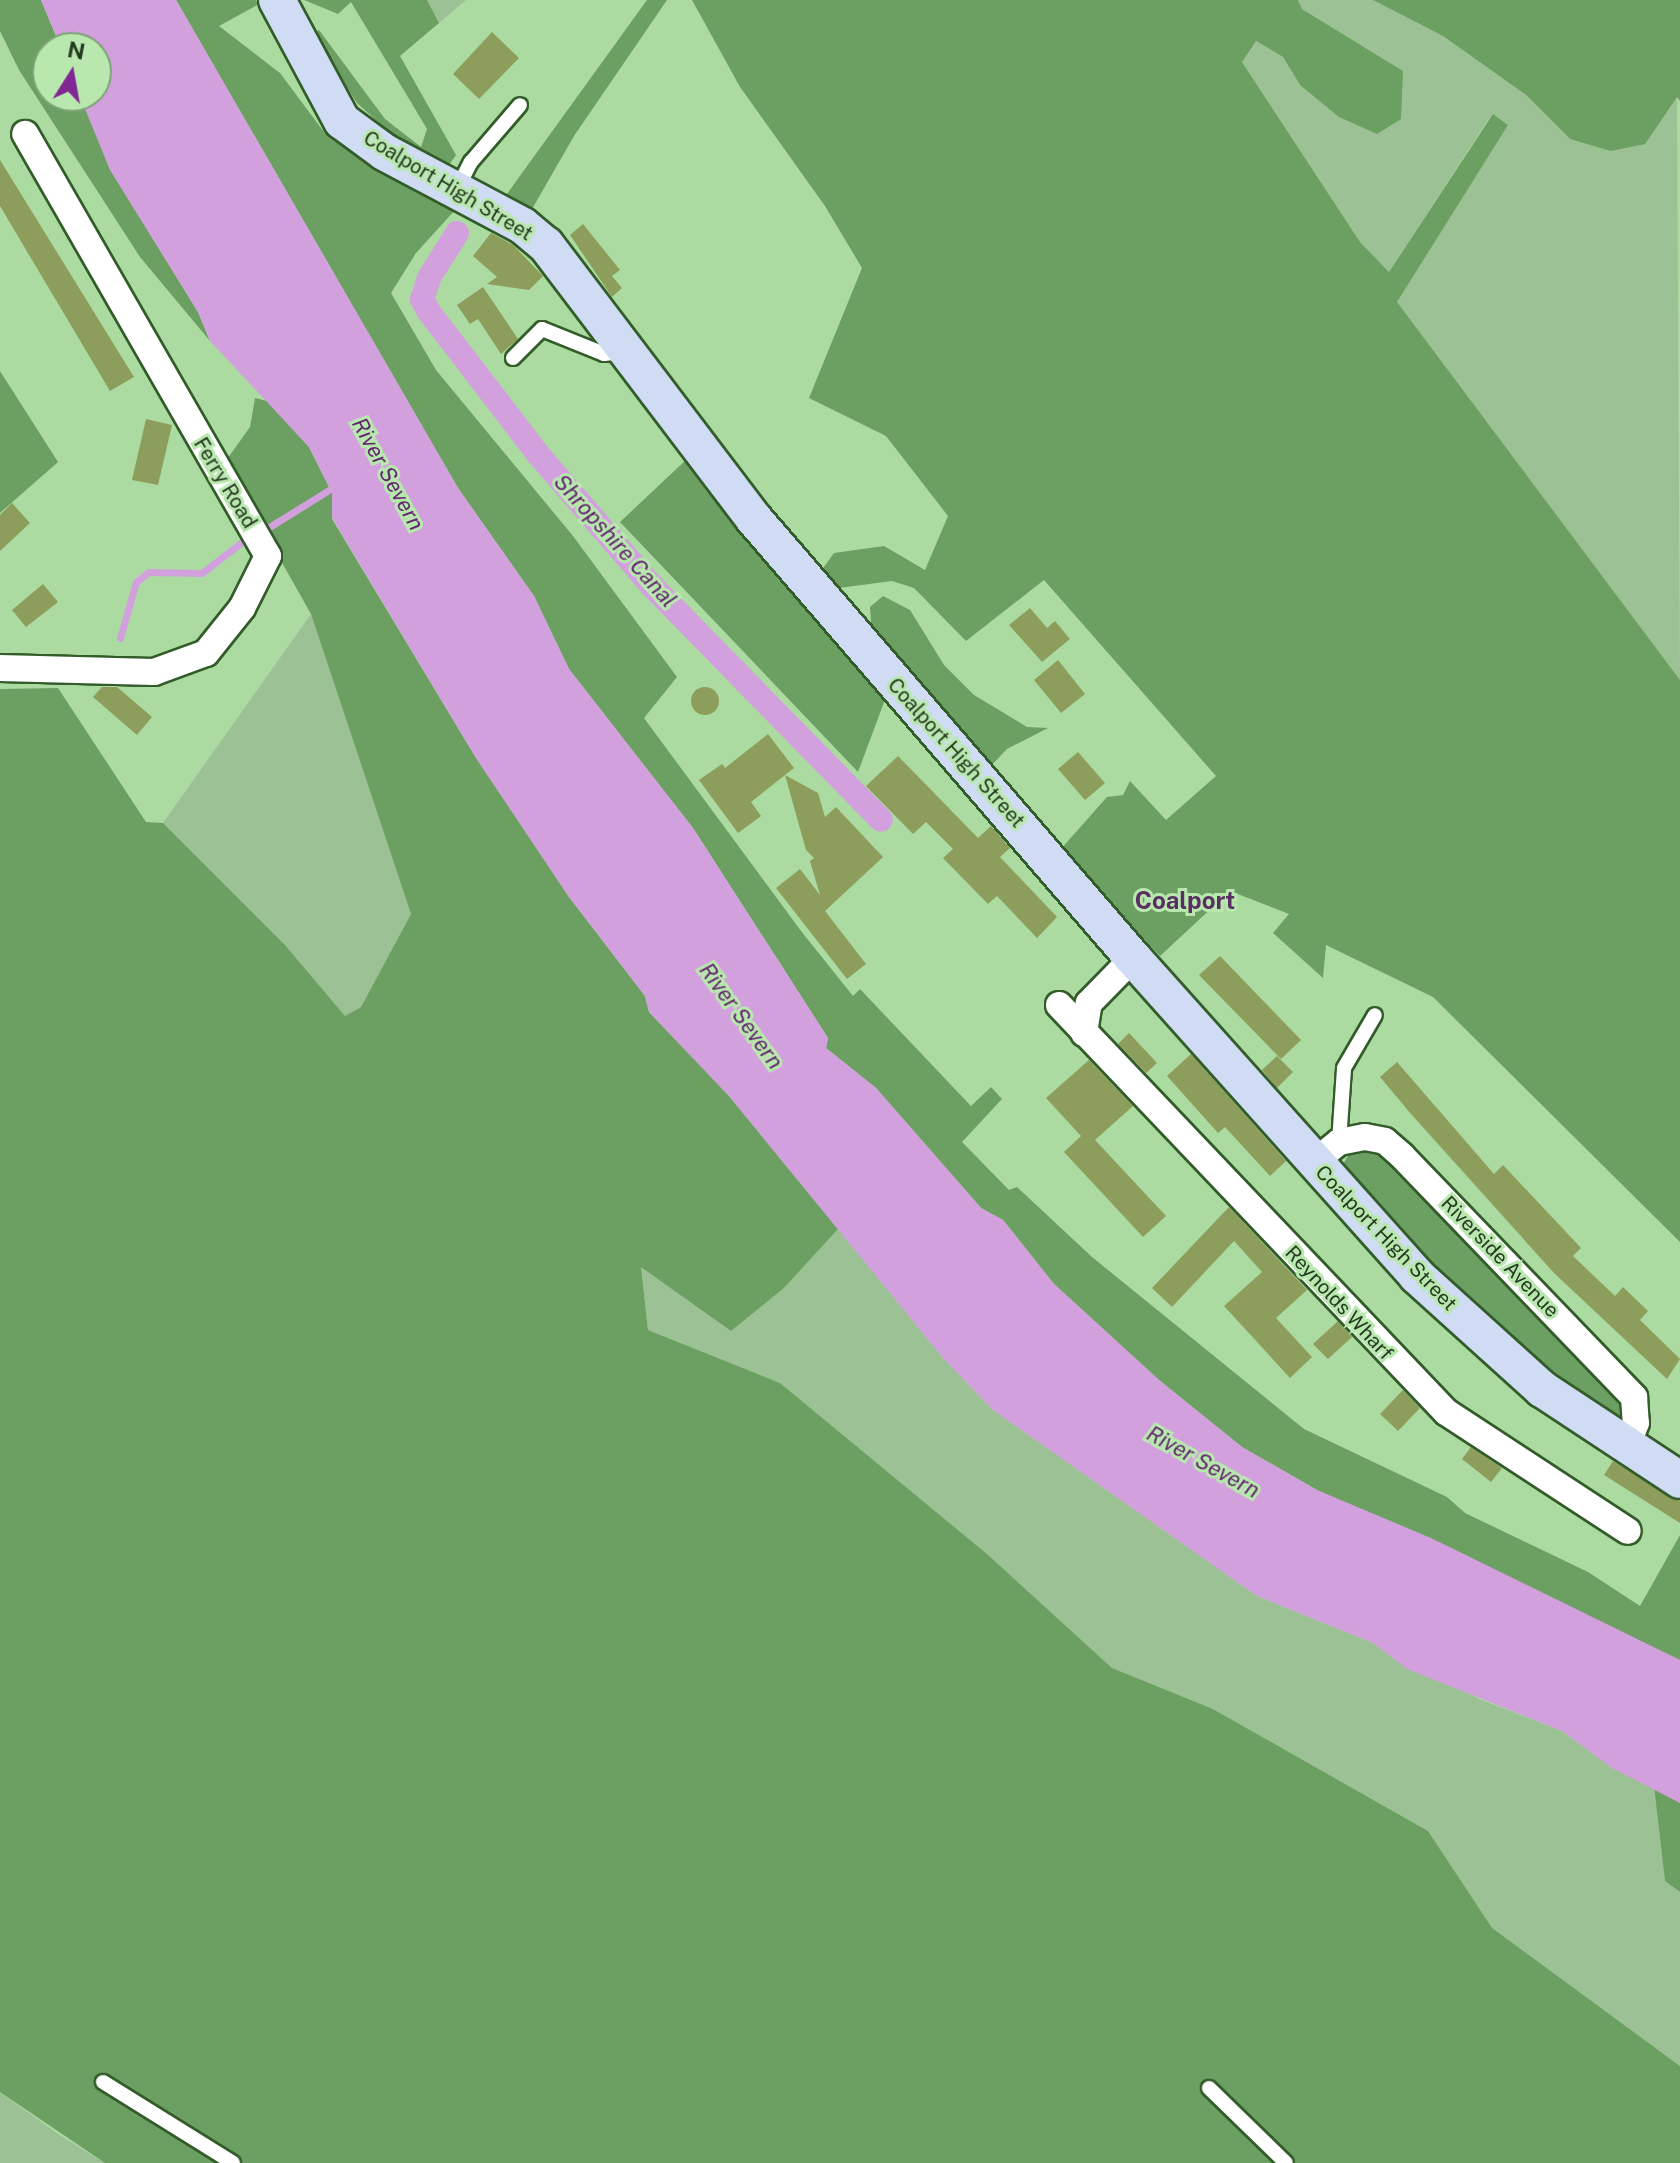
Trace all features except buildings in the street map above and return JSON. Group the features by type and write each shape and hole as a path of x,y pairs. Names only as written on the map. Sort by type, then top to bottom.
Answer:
{"street":[{"name":"Coalport High Street","path":"277,0 342,121 384,152 457,189 546,245 754,519 1133,958 1326,1152 1417,1276 1530,1379 1680,1480"},
{"name":"Ferry Road","path":"2,663 154,672 206,653 242,608 268,556 25,134"},
{"path":"1084,1033 1089,1003 1133,958"},
{"name":"Reynolds Wharf","path":"1059,1005 1446,1412 1628,1531"},
{"name":"Riverside Avenue","path":"1326,1152 1365,1137 1385,1141 1498,1253 1634,1397 1636,1423 1627,1445"}],"lane":[{"path":"457,189 471,162 520,105"},
{"path":"513,358 542,329 604,354 625,351"},
{"path":"1326,1152 1344,1068 1375,1015"},
{"path":"103,2082 233,2163"},
{"path":"1209,2088 1286,2163"}],"green space":[{"path":"0,0 41,0 54,32 32,32 32,90 19,70 0,31"},
{"path":"176,0 256,0 259,4 219,26 280,73 324,132 456,209 416,253 391,293 436,370 573,536 677,677 644,718 801,931 853,996 860,989 971,1106 991,1087 1002,1099 962,1142 1009,1190 1017,1187 1092,1257 1304,1429 1447,1497 1465,1513 1588,1572 1640,1606 1680,1535 1680,1660 1317,1490 1242,1447 1159,1380 1054,1284 1003,1220 981,1208 876,1088 826,1048 828,1038 693,828 569,669 534,596 458,488"},
{"path":"304,0 427,0 439,23 400,56 456,155 444,172 412,153 357,103 313,34 319,30 385,119 421,147 427,129 351,2 338,14"},
{"path":"427,0 466,0 439,23"},
{"path":"647,0 667,0 574,136 532,209 504,198"},
{"path":"692,0 1298,0 1302,9 1403,71 1401,119 1377,134 1339,117 1300,85 1283,57 1256,41 1242,62 1360,242 1389,272 1493,114 1508,125 1397,302 1680,680 1680,1242 1433,997 1326,945 1323,978 1273,933 1289,914 1230,891 1160,956 1060,850 1107,797 1123,795 1130,781 1166,820 1216,776 1044,580 966,641 914,588 892,581 831,589 821,571 834,553 884,546 925,570 948,516 886,436 809,398 862,268 825,206 740,87"},
{"path":"1298,0 1373,0 1443,36 1526,95 1570,139 1677,96 1680,680 1397,302 1492,114 1389,272 1360,242 1242,62 1255,41 1283,57 1300,85 1403,71 1302,9"},
{"path":"1373,0 1680,0 1680,101 1677,97 1645,144 1611,151 1570,139 1526,95 1443,36"},
{"path":"46,112 87,112 110,169 198,312 210,341 140,257"},
{"path":"0,371 58,462 0,513"},
{"path":"255,398 267,401 309,447 332,493 332,519 476,758 569,897 645,996 649,1012 729,1096 838,1229 784,1288 731,1331 641,1267 648,1330 780,1383 987,1554 1112,1668 1213,1709 1428,1831 1492,1928 1680,2066 1680,2163 105,2163 0,2092 0,689 58,688 146,822 163,823 285,945 345,1016 361,1007 411,914 311,614 225,462 250,427"},
{"path":"688,458 886,697 858,772 620,522"},
{"path":"883,596 910,610 944,665 974,695 1027,727 1048,728 1007,749 989,768 872,635 870,607"},
{"path":"311,614 411,914 361,1007 345,1016 285,945 163,823"},
{"path":"1365,1148 1399,1168 1626,1403 1619,1422 1520,1360 1339,1171 1352,1149"},
{"path":"838,1229 943,1358 993,1410 1257,1596 1373,1643 1479,1699 1562,1731 1612,1768 1654,1786 1665,1881 1680,1892 1680,2066 1491,1928 1428,1831 1213,1709 1112,1668 987,1554 780,1383 648,1330 641,1266 731,1331 784,1288"},
{"path":"1654,1786 1680,1803 1680,1892 1665,1881"},
{"path":"0,2092 61,2136 105,2163 0,2163"}],"water":[{"name":"River Severn","path":"41,0 176,0 458,488 534,596 569,669 693,828 828,1038 826,1048 876,1088 981,1208 1003,1220 1054,1284 1159,1380 1242,1447 1317,1490 1431,1538 1680,1660 1680,1803 1612,1768 1562,1731 1407,1669 1373,1643 1257,1596 993,1410 943,1358 729,1096 649,1012 645,996 569,897 476,758 332,518 332,493 309,447 210,341 198,312 110,170 86,112 112,112 112,32 54,32"}],"waterway":[{"name":"Shropshire Canal","path":"457,233 429,278 422,299 429,312 537,453 652,586 881,820"},
{"path":"266,529 332,488"},
{"path":"120,638 136,582 149,572 202,573 243,541"}],"district":[{"name":"Coalport","path":"1185,901"}]}
